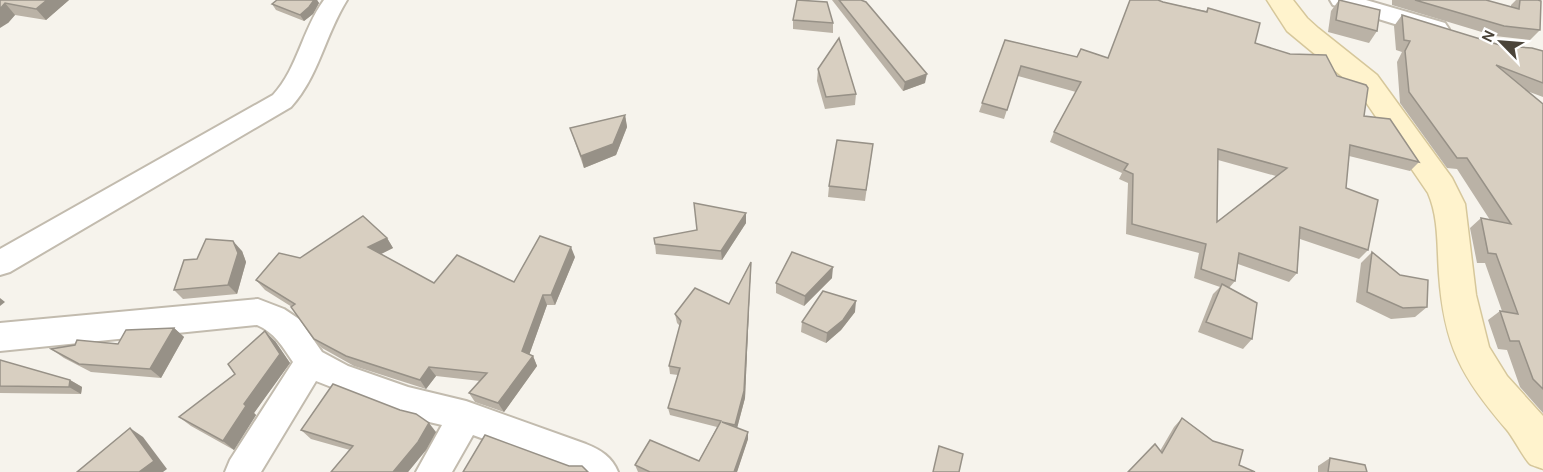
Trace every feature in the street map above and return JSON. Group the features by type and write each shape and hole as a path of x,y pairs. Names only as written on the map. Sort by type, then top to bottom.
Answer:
{"street":[{"path":"0,263 282,100 296,85 324,17 336,0"},
{"path":"1280,0 1294,24 1357,71 1367,82 1441,187 1449,204 1452,221 1464,332 1479,367 1503,399 1524,420 1543,450"},
{"path":"1341,0 1461,36"},
{"path":"0,336 258,312 273,318 288,329 312,362 338,377 408,402 466,416 586,460 602,472"},
{"path":"242,472 312,362"},
{"path":"433,472 466,416"}],"building":[{"path":"0,0 47,0 36,9 5,3 0,9"},
{"path":"277,0 314,0 300,15 272,4"},
{"path":"797,0 827,2 833,23 793,20"},
{"path":"839,0 866,2 927,74 905,82"},
{"path":"1130,0 1158,0 1207,12 1208,8 1260,23 1255,43 1290,54 1326,55 1337,76 1366,85 1368,88 1364,116 1390,119 1419,162 1350,145 1346,188 1378,200 1368,250 1300,227 1297,273 1239,253 1235,281 1201,269 1206,244 1132,224 1133,174 1124,170 1128,164 1054,132 1081,82 1021,66 1007,110 982,103 1005,40 1077,57 1081,49 1108,58","holes":["1218,149 1287,168 1217,222"]},
{"path":"1339,0 1380,10 1377,31 1336,20"},
{"path":"1415,0 1486,0 1519,9 1520,0 1538,0 1541,1 1540,30 1504,26"},
{"path":"1402,15 1503,46 1543,51 1543,83 1496,65 1543,104 1543,389 1533,379 1519,341 1510,341 1500,311 1518,314 1496,254 1488,253 1481,218 1511,224 1467,158 1457,158 1409,92 1405,51 1410,41 1404,40"},
{"path":"839,38 856,94 826,97 818,69"},
{"path":"625,115 613,144 581,156 570,128"},
{"path":"837,140 873,144 866,190 829,186"},
{"path":"694,203 746,213 721,251 655,244 654,238 697,230"},
{"path":"363,216 387,238 368,247 434,283 457,255 514,282 540,236 571,247 551,295 543,295 522,351 533,356 498,403 469,393 487,373 429,367 420,380 346,356 314,339 291,307 295,304 256,280 279,253 300,258"},
{"path":"206,239 233,241 238,253 228,285 174,290 184,260 197,259"},
{"path":"792,252 833,267 805,296 776,283"},
{"path":"1372,252 1400,275 1428,280 1427,307 1403,308 1367,292"},
{"path":"751,262 744,391 735,425 722,422 748,432 734,472 650,472 635,465 650,440 699,461 721,421 668,408 680,368 669,366 681,321 675,314 695,288 729,304"},
{"path":"1222,284 1257,303 1252,339 1206,322"},
{"path":"823,291 856,301 843,320 827,333 802,322"},
{"path":"174,328 150,369 79,364 51,349 75,345 77,340 118,344 126,330"},
{"path":"265,331 280,354 244,404 246,406 223,441 179,417 235,374 228,364"},
{"path":"0,360 70,380 69,387 0,386"},
{"path":"333,384 416,414 429,423 418,442 393,472 331,472 353,446 301,430"},
{"path":"1182,418 1213,441 1243,450 1239,465 1255,472 1128,472 1155,444 1162,453"},
{"path":"130,428 154,461 139,472 77,472"},
{"path":"485,435 569,466 582,466 588,472 463,472"},
{"path":"939,446 963,454 959,472 933,472"},
{"path":"1330,458 1365,465 1367,472 1328,472"}]}
